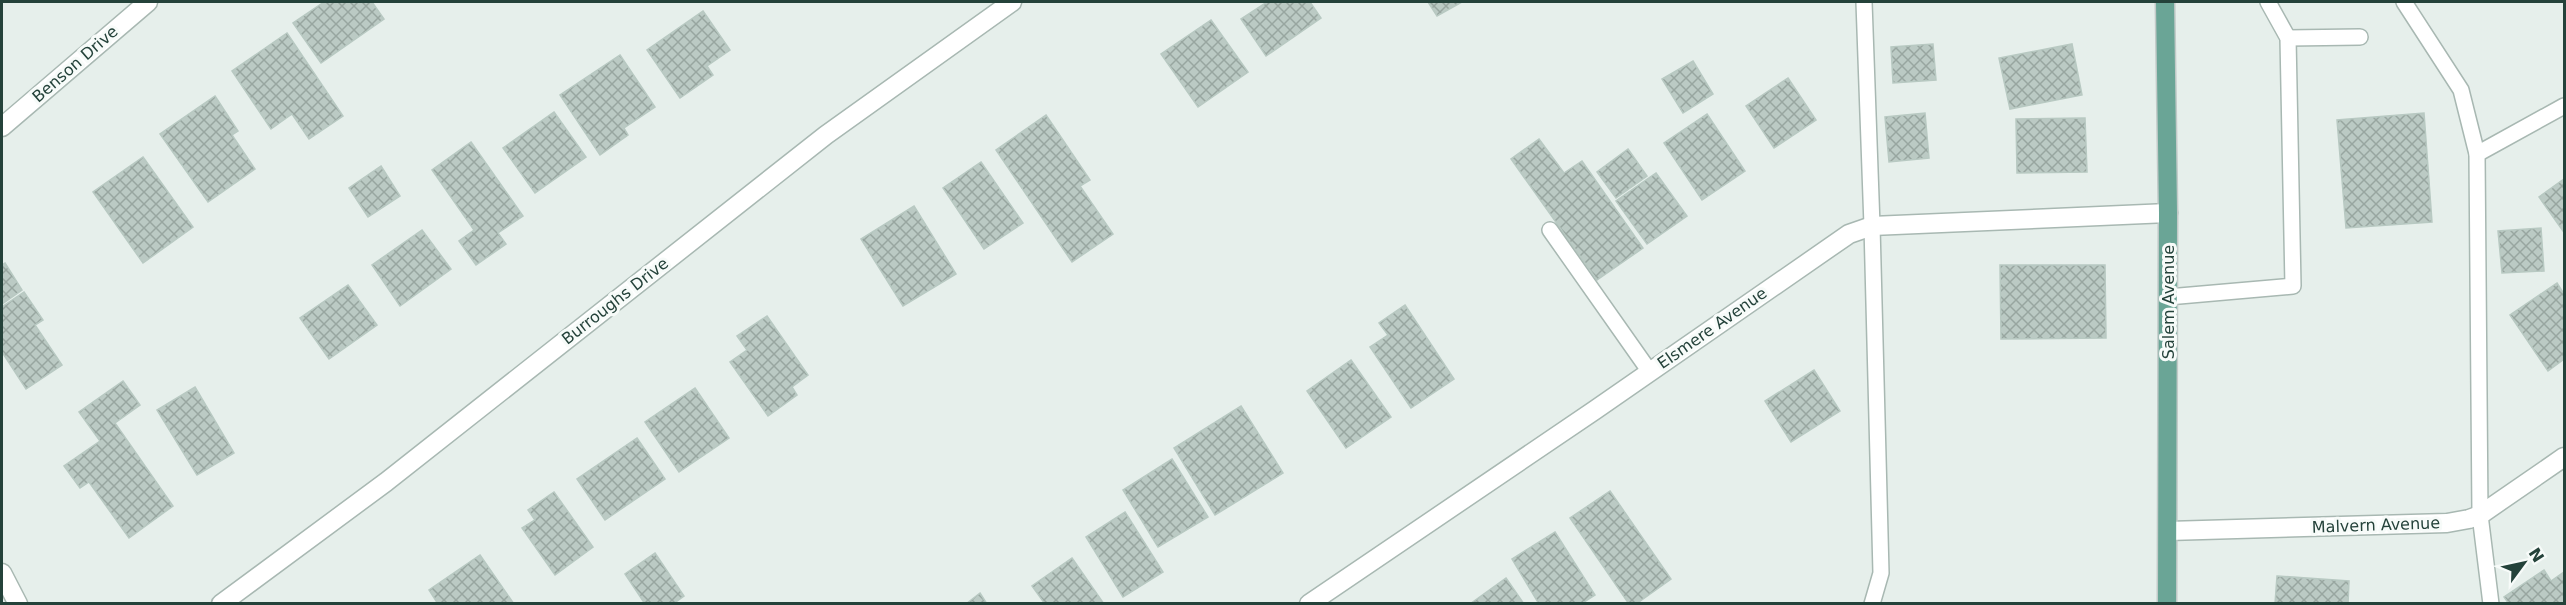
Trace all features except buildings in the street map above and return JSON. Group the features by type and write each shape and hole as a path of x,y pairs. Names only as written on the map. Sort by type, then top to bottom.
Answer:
{"main road":[{"name":"Salem Avenue","path":"2165,2 2168,213 2168,603"}],"street":[{"name":"Benson Drive","path":"2,127 148,2"},
{"name":"Burroughs Drive","path":"221,603 386,482 826,135 1012,2"},
{"name":"Elsmere Avenue","path":"1310,603 1849,234 1872,226 2168,213"},
{"name":"Malvern Avenue","path":"2168,531 2447,523 2469,519 2480,515 2565,457"},
{"path":"2,573 18,603"}],"lane":[{"path":"1864,2 1881,573 1872,603"},
{"path":"2168,297 2293,286 2288,38 2268,2"},
{"path":"2404,2 2461,90 2477,154 2480,515 2491,603"},
{"path":"2288,38 2360,37"},
{"path":"2477,154 2565,106"},
{"path":"1550,230 1650,372"}]}
